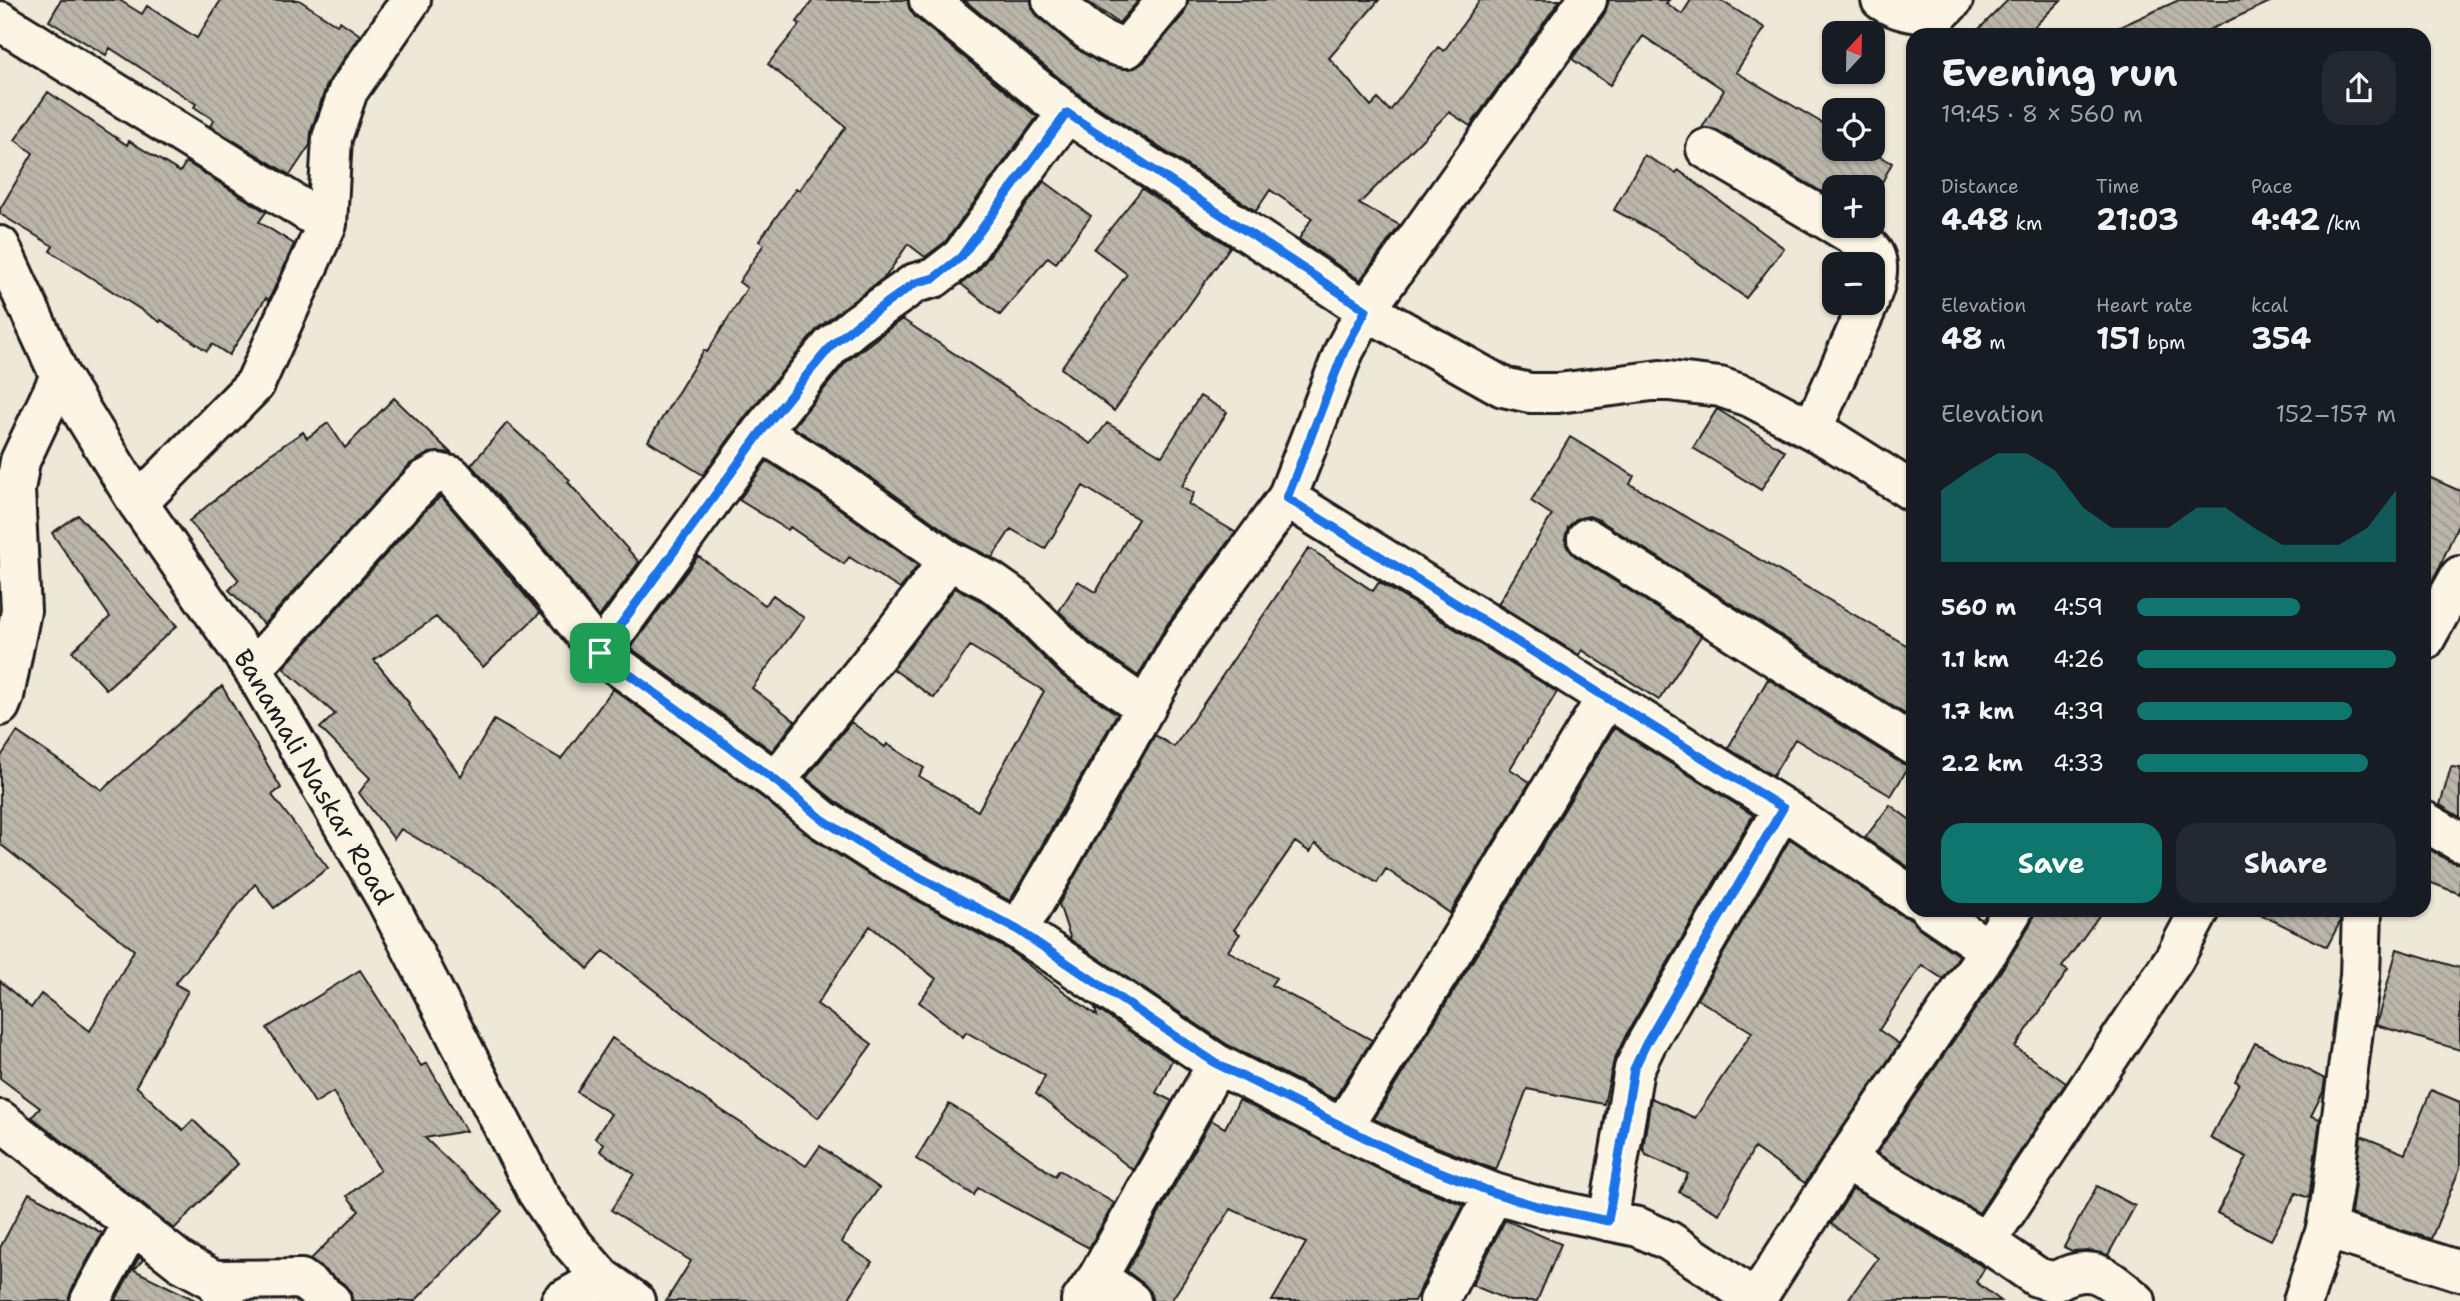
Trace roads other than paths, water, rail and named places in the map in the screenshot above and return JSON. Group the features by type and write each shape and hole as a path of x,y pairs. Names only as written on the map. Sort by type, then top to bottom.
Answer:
{"street":[{"path":"0,10 6,0"},
{"path":"929,0 1067,113 1366,310 1503,387 1530,393 1558,393 1660,380 1720,387 1752,398 1812,430 1906,488"},
{"path":"1052,0 1100,39 1115,47 1127,48 1167,0"},
{"path":"1018,930 1184,639 1287,498 1344,351 1366,310 1587,0"},
{"path":"1881,0 1914,13 1938,15 1953,0"},
{"path":"138,503 255,384 327,225 332,138 348,91 409,1"},
{"path":"0,21 327,225"},
{"path":"600,653 761,432 832,345 915,283 934,278 961,257 1067,113"},
{"path":"1706,149 1822,217"},
{"path":"1856,238 1874,252"},
{"name":"Banamali Naskar Road","path":"0,246 60,376 138,503 253,668 386,899 537,1192 570,1241 602,1278 635,1301"},
{"path":"1812,430 1864,315"},
{"path":"0,706 22,611 15,490 20,461 60,376"},
{"path":"761,432 835,479 948,560 989,581 1017,600 1076,659 1146,708"},
{"path":"253,668 425,480 438,473 452,476 532,568 600,653 776,781 822,819 878,855 1018,930 1217,1064 1342,1128 1410,1160 1494,1193 1537,1206 1638,1227 1669,1241 1755,1301 1846,1160 1989,950 2008,917"},
{"path":"1287,498 1783,808 1906,892"},
{"path":"1587,538 1906,741"},
{"path":"776,781 850,685 909,617 948,560"},
{"path":"2431,628 2460,576"},
{"path":"1342,1128 1460,940 1606,698"},
{"path":"1608,1221 1634,1069 1783,808"},
{"path":"2431,825 2460,842"},
{"path":"1941,917 1989,950"},
{"path":"1986,1242 2174,959 2196,917"},
{"path":"2303,1301 2326,1228 2360,975 2362,917"},
{"path":"1131,1301 1089,1289 1217,1064"},
{"path":"0,1120 219,1291 301,1279 331,1301"},
{"path":"1846,1160 1986,1242 2037,1277 2054,1282 2085,1270 2103,1275 2136,1301"},
{"path":"1438,1301 1494,1193"},
{"path":"90,1301 132,1224"},
{"path":"2326,1228 2460,1271"},
{"path":"561,1301 602,1278"}]}
